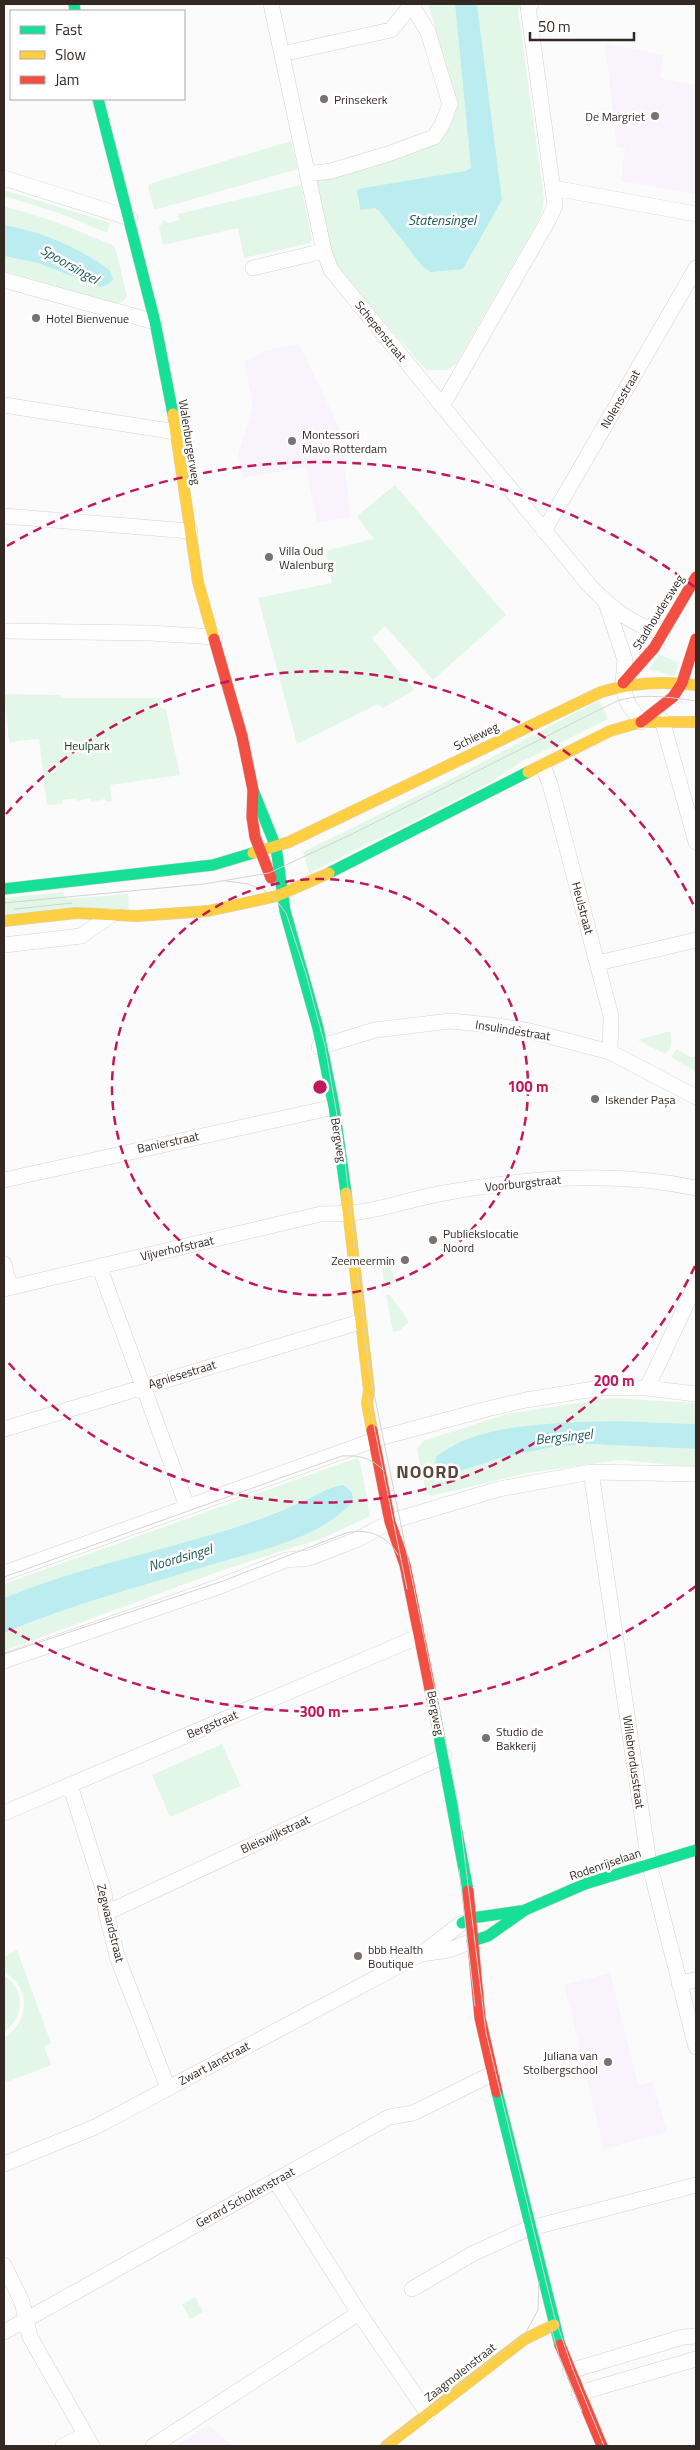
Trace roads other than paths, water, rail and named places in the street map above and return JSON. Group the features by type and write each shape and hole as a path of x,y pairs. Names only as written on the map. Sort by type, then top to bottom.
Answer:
{"street":[{"name":"Schepenstraat","path":"271,4 324,251 331,270 544,531 606,602 640,626 663,633"},
{"path":"282,54 391,30 411,4 428,32 450,104 442,125 434,137 388,154 331,171 307,174"},
{"path":"442,406 550,217 555,204 554,188 550,181 528,7 531,4"},
{"name":"Walenburgerweg","path":"98,100 130,218 155,322 176,432 198,582 242,736 253,790 252,818 255,837 271,880 281,896"},
{"path":"4,178 130,218"},
{"path":"554,188 696,214"},
{"path":"253,268 324,251"},
{"name":"Nolensstraat","path":"544,531 696,268"},
{"path":"4,280 155,322"},
{"path":"4,405 176,432"},
{"path":"4,516 190,531"},
{"name":"Stadhoudersweg","path":"623,683 654,648 696,577"},
{"name":"Schepenstraat","path":"606,602 625,660 623,683 628,705 641,722"},
{"path":"4,631 214,637"},
{"path":"641,722 673,698 682,683 696,639"},
{"path":"688,662 696,674"},
{"name":"Schieweg","path":"4,889 213,865 262,852 590,696 623,683 654,680 696,685"},
{"path":"662,720 696,842"},
{"path":"4,921 77,913 110,916 171,916 226,910 281,896 610,731 641,722 662,720 696,722"},
{"name":"Heulstraat","path":"543,766 550,784 611,1016 610,1052"},
{"name":"Walenburgerweg","path":"253,790 264,813 276,847 281,896"},
{"name":"Bergweg","path":"281,896 334,1107 350,1213 360,1322 369,1390 367,1403 383,1437 398,1516 395,1541 405,1565 458,1826 462,1861 467,1882 466,1921 476,2001 529,2229 554,2325 599,2445"},
{"path":"4,945 81,936 110,916"},
{"path":"598,963 696,940"},
{"name":"Insulindestraat","path":"320,1047 375,1030 450,1021 530,1031 610,1052 696,1097"},
{"name":"Banierstraat","path":"4,1180 334,1107"},
{"name":"Voorburgstraat","path":"350,1213 442,1193 518,1181 596,1177 670,1182 696,1188"},
{"name":"Vijverhofstraat","path":"7,1288 321,1214 350,1213"},
{"path":"4,1264 7,1288"},
{"path":"99,1266 186,1506"},
{"path":"647,1388 696,1284"},
{"name":"Agniesestraat","path":"4,1429 360,1322"},
{"path":"4,1573 186,1506 383,1437 526,1400 600,1388 647,1388 696,1394"},
{"name":"Bergweg","path":"369,1390 379,1402 380,1410"},
{"path":"4,1661 218,1587 286,1560 309,1558 356,1540 398,1516 499,1489 591,1472 696,1474"},
{"name":"Willebrordusstraat","path":"591,1472 649,1863 696,2047"},
{"name":"Bergstraat","path":"4,1813 420,1636"},
{"name":"Bleiswijkstraat","path":"106,1913 444,1756"},
{"name":"Zegwaardstraat","path":"70,1785 104,1892 106,1913 118,1959 168,2088"},
{"name":"Rodenrijselaan","path":"468,1944 488,1936 525,1910 585,1884 696,1850"},
{"name":"Rodenrijselaan","path":"466,1921 525,1910"},
{"name":"Zwart Janstraat","path":"4,2164 95,2127 421,1954 466,1921"},
{"name":"Zwart Janstraat","path":"421,1954 468,1944"},
{"path":"679,1983 696,1980"},
{"name":"Gerard Scholtenstraat","path":"4,2332 389,2116 413,2113 492,2074"},
{"path":"275,2180 358,2313 428,2414"},
{"path":"412,2289 474,2253 529,2229 696,2185"},
{"path":"4,2264 22,2302 24,2321 30,2337 88,2440 63,2446"},
{"path":"152,2446 358,2313"},
{"name":"Zaagmolenstraat","path":"386,2446 525,2339 554,2325"},
{"path":"570,2371 683,2337 696,2336"},
{"path":"579,2393 696,2359"}],"water":[{"name":"Statensingel","path":"455,4 477,4 502,200 463,269 431,272 423,267 379,211 375,208 360,210 357,191 358,189 465,171 471,168"},
{"name":"Spoorsingel","path":"4,225 46,236 85,254 110,270 113,280 107,285 100,287 38,263 4,256"},
{"name":"Bergsingel","path":"614,1421 696,1424 696,1449 589,1444 558,1446 503,1457 450,1474 441,1474 435,1465 436,1457 453,1445 497,1431 546,1424"},
{"name":"Noordsingel","path":"343,1485 352,1492 353,1502 338,1515 303,1535 265,1549 79,1605 4,1633 4,1598 65,1576 251,1522"}],"tram line":[{"path":"4,903 204,884 269,873 350,835 617,701 646,696 696,701"},
{"path":"226,881 248,884 264,890 276,900 286,913 306,974 325,1046 345,1162 369,1369 458,1803 486,2033 554,2315 573,2370 604,2446"},
{"path":"15,909 72,903"},
{"path":"368,1396 407,1589"},
{"path":"4,1577 342,1456 365,1458 375,1463 384,1471"},
{"path":"4,1654 223,1581 346,1533 369,1532 383,1538 394,1548 398,1555"},
{"path":"459,1869 475,2006"},
{"path":"382,2446 525,2334 538,2310 539,2281"},
{"path":"551,2327 559,2356 582,2411"}],"place":[{"name":"Prinsekerk","path":"324,99"},
{"name":"De Margriet","path":"655,116"},
{"name":"Hotel Bienvenue","path":"36,318"},
{"name":"Montessori Mavo Rotterdam","path":"292,441"},
{"name":"Villa Oud Walenburg","path":"269,557"},
{"name":"Iskender Paşa","path":"595,1099"},
{"name":"Publiekslocatie Noord","path":"433,1240"},
{"name":"Zeemeermin","path":"405,1260"},
{"name":"Studio de Bakkerij","path":"486,1738"},
{"name":"bbb Health Boutique","path":"358,1956"},
{"name":"Juliana van Stolbergschool","path":"608,2062"}],"district":[{"name":"NOORD","path":"428,1471"}],"park label":[{"name":"Heulpark","path":"87,745"}]}
